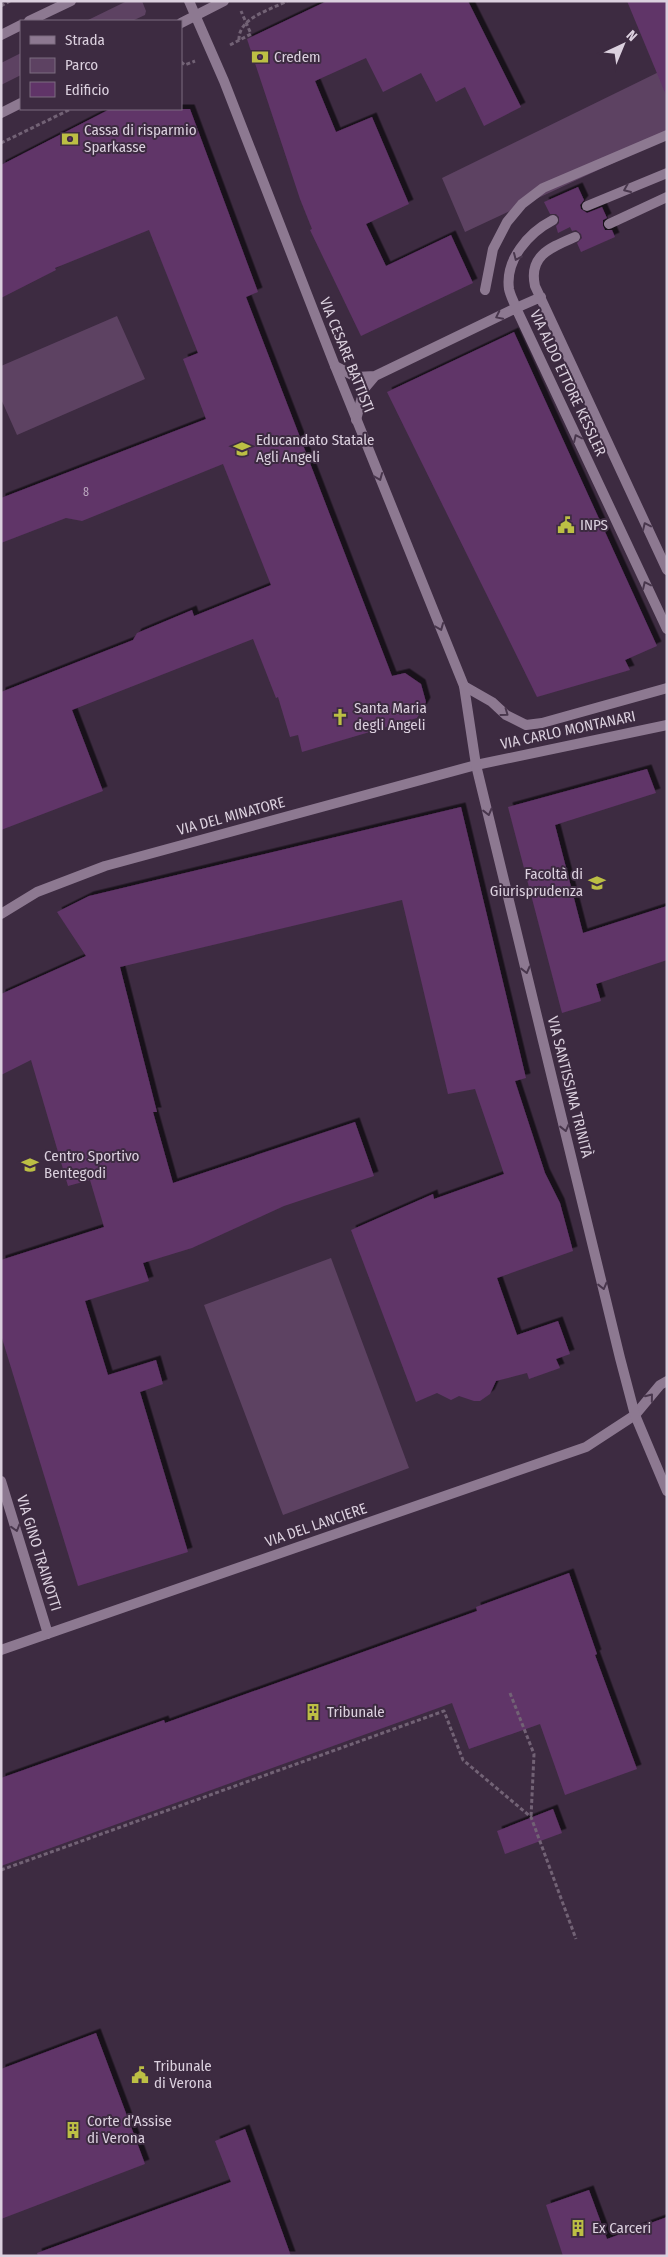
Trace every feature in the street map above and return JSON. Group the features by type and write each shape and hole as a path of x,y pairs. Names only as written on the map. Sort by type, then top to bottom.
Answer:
{"street":[{"path":"31,20 71,1"},
{"name":"VIA CESARE BATTISTI","path":"189,1 224,81 356,420 464,686 476,765"},
{"path":"182,23 224,1"},
{"path":"1,35 20,26"},
{"path":"1,113 20,104"},
{"path":"485,290 493,249 507,222 522,204 543,188 667,135"},
{"path":"587,206 667,173"},
{"path":"609,224 667,197"},
{"path":"541,297 516,308 510,290 509,279 518,252 524,242 537,230 553,220"},
{"path":"575,237 550,247 540,255 533,278 667,570"},
{"name":"VIA ALDO ETTORE KESSLER","path":"375,376 516,308 667,629"},
{"path":"335,366 356,377 375,376"},
{"path":"356,420 364,389 375,376"},
{"path":"464,686 492,702 506,715 526,725 542,724 667,688"},
{"name":"VIA CARLO MONTANARI","path":"476,765 667,725"},
{"name":"VIA DEL MINATORE","path":"1,914 37,892 105,866 476,765"},
{"name":"VIA SANTISSIMA TRINITÀ","path":"476,765 635,1415 667,1491"},
{"name":"VIA DEL LANCIERE","path":"1,1650 586,1447 635,1415 660,1385 667,1381"},
{"name":"VIA GINO TRAINOTTI","path":"1,1481 48,1634"}],"path":[{"path":"1,6 10,1"},
{"path":"240,8 246,22 251,34 239,40 239,34 246,22 287,1"},
{"path":"182,63 186,65"},
{"path":"1,143 70,110"},
{"path":"510,1693 534,1754 531,1818 576,1939"},
{"path":"1,1870 444,1711 463,1760 531,1818"}],"green space":[{"path":"127,1 142,1 146,11 145,15 134,20 88,20"},
{"path":"20,54 20,76 1,85 1,63"},
{"path":"667,68 667,138 465,232 442,178"},
{"path":"117,316 145,379 17,435 1,399 1,366"},
{"path":"331,1258 409,1468 283,1515 204,1305"}],"building":[{"path":"327,1 468,1 521,107 484,126 465,87 436,102 421,73 383,92 366,58 315,81 336,132 372,117 409,204 366,224 386,266 451,235 473,283 361,336 310,230 312,229 300,199 247,39"},
{"path":"627,1 667,1 667,95 666,95"},
{"path":"190,109 258,292 246,297 392,676 405,673 421,684 426,702 417,718 302,752 298,735 290,737 278,697 276,698 253,639 72,710 103,791 1,830 1,692 133,640 137,633 192,610 194,616 271,585 223,464 82,521 66,518 1,543 1,498 206,419 183,359 198,353 149,230 55,268 56,270 1,298 1,165 108,110"},
{"path":"578,187 584,200 580,205 581,209 587,213 602,207 607,218 603,220 603,226 605,230 612,230 615,237 581,252 577,243 582,238 581,234 576,230 572,231 570,227 558,233 556,226 559,223 559,217 556,214 550,214 544,202"},
{"name":"INPS","path":"514,332 657,646 625,660 630,670 537,697 387,392"},
{"path":"647,769 656,793 555,825 583,933 667,906 667,960 596,984 601,1001 562,1013 508,807"},
{"path":"461,807 526,1078 515,1081 545,1173 560,1203 573,1251 497,1278 517,1335 558,1321 570,1354 556,1359 560,1368 529,1379 527,1373 496,1381 490,1394 480,1401 459,1396 451,1400 437,1393 416,1402 351,1230 433,1194 434,1199 504,1174 475,1089 448,1094 402,900 120,967 157,1112 153,1112 173,1183 355,1122 374,1176 284,1206 192,1248 143,1263 149,1281 85,1301 108,1375 156,1360 163,1384 140,1392 188,1552 78,1586 1,1335 1,1260 104,1227 90,1180 68,1186 31,1060 1,1075 1,994 86,956 57,912 89,896"},
{"name":"Tribunale","path":"569,1573 597,1654 595,1655 637,1769 565,1795 540,1724 469,1749 452,1703 1,1866 1,1778 164,1720 165,1723 477,1611 476,1607"},
{"path":"553,1809 562,1833 505,1854 497,1831"},
{"name":"Corte d’Assise di Verona","path":"96,2033 145,2164 1,2219 1,2069"},
{"path":"245,2129 291,2256 38,2256 37,2253 231,2182 215,2141"},
{"name":"Ex Carceri","path":"589,2190 607,2239 667,2217 667,2256 563,2256 546,2205"}],"place":[{"name":"Credem","path":"260,57"},
{"name":"Cassa di risparmio Sparkasse","path":"70,139"},
{"name":"Educandato Statale Agli Angeli","path":"242,449"},
{"name":"INPS","path":"566,525"},
{"name":"Santa Maria degli Angeli","path":"340,717"},
{"name":"Facoltà di Giurisprudenza","path":"597,883"},
{"name":"Centro Sportivo Bentegodi","path":"30,1165"},
{"name":"Tribunale","path":"313,1712"},
{"name":"Tribunale di Verona","path":"140,2075"},
{"name":"Corte d’Assise di Verona","path":"73,2130"},
{"name":"Ex Carceri","path":"578,2228"}]}
